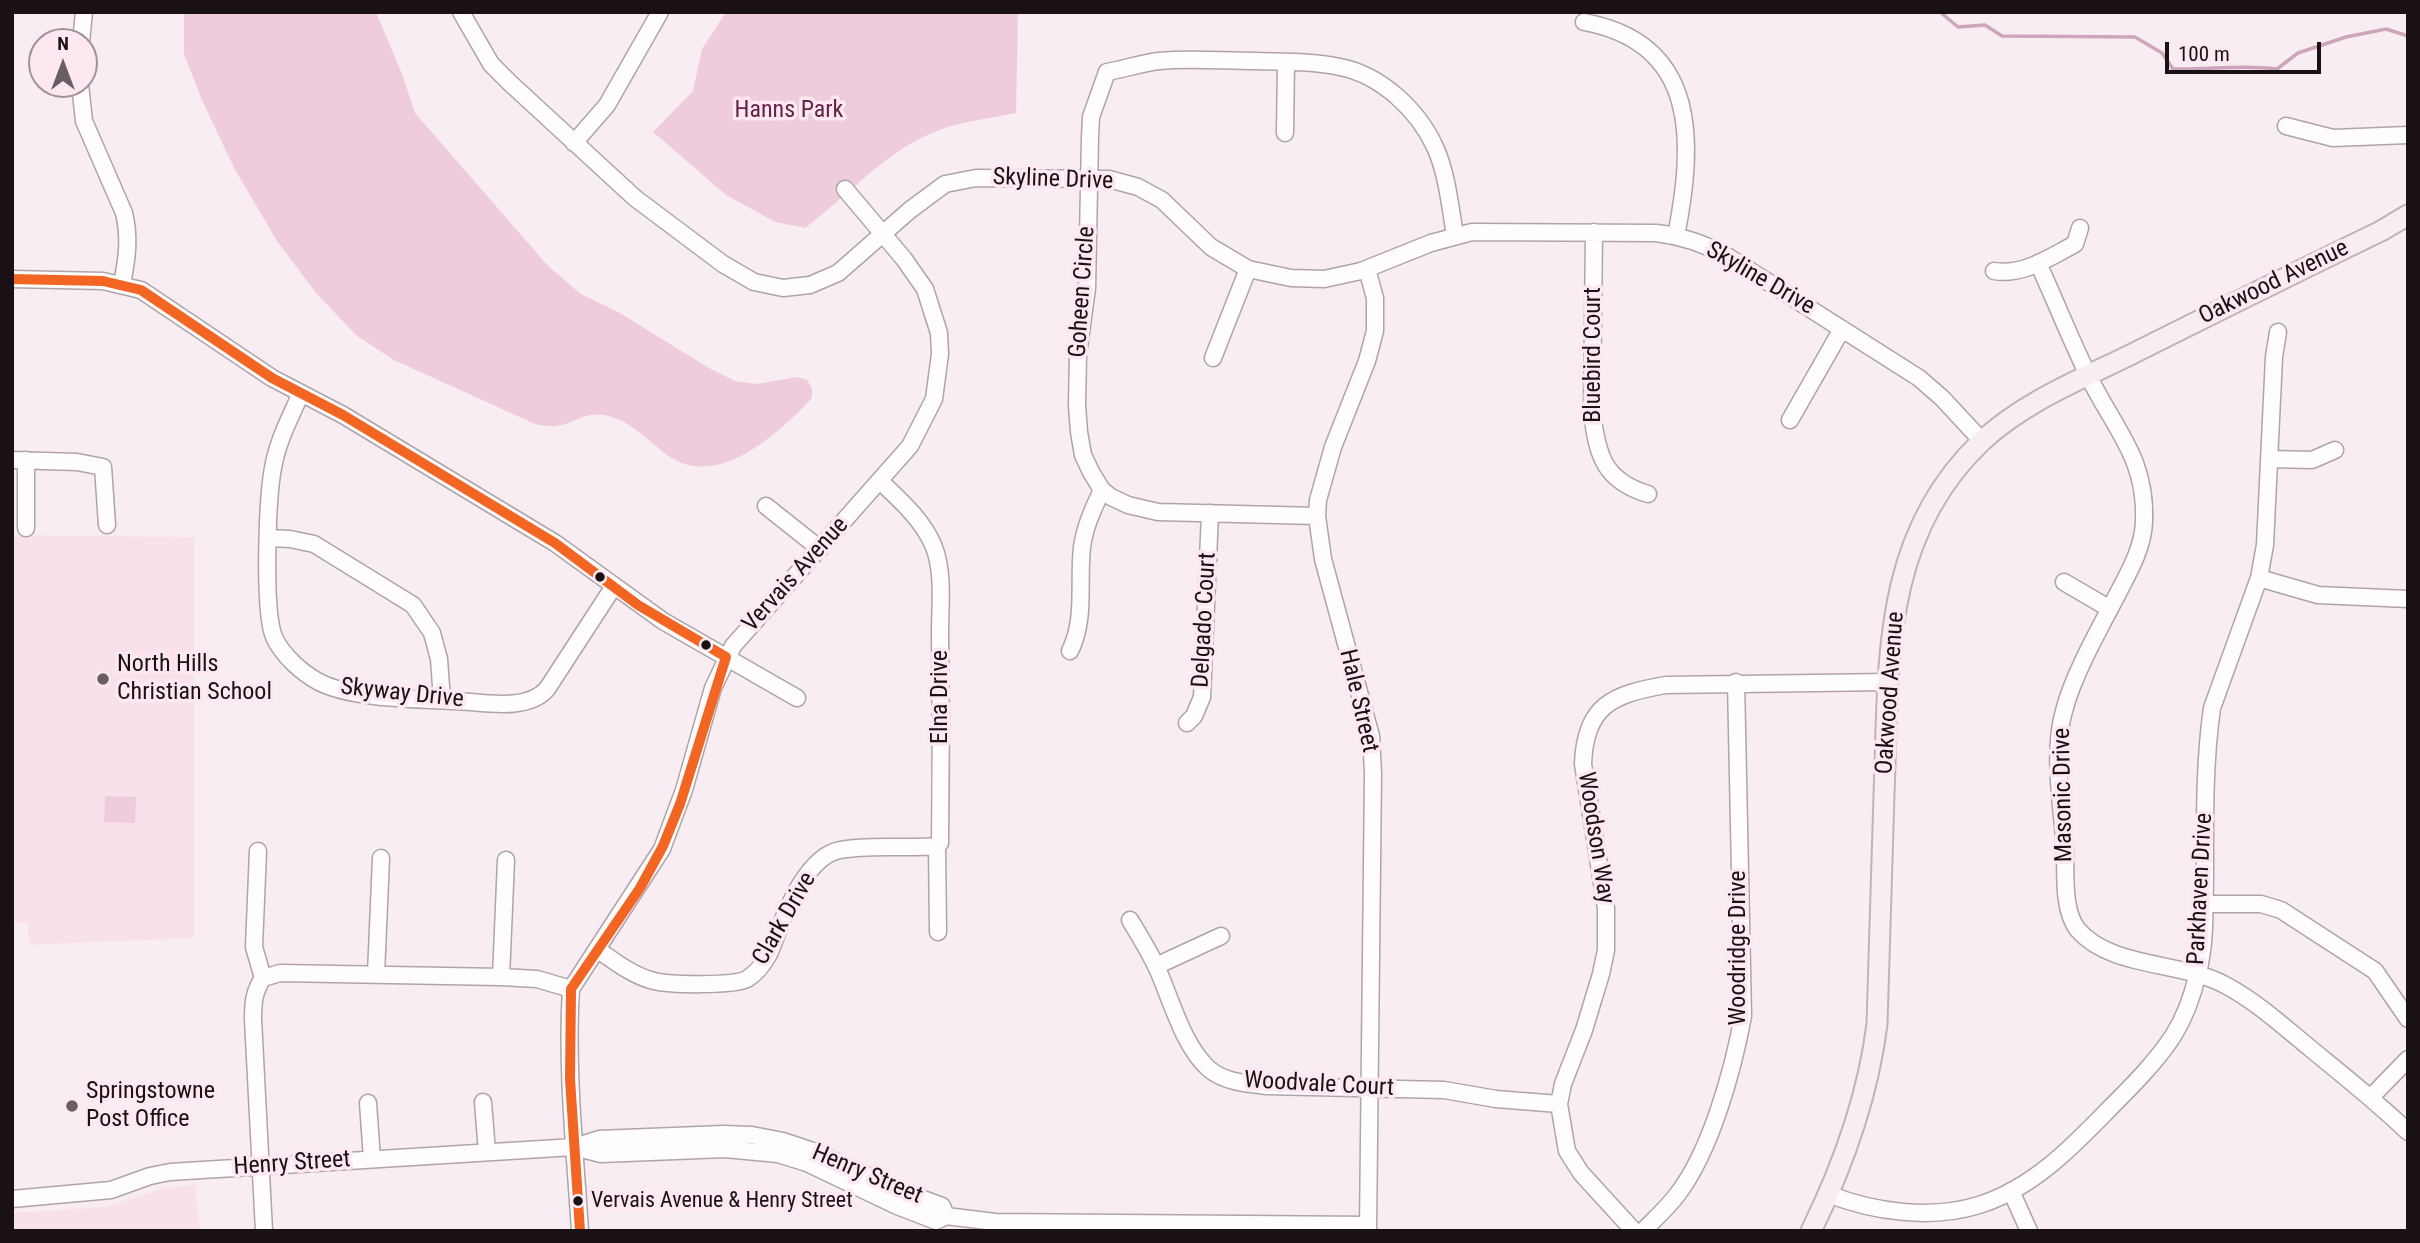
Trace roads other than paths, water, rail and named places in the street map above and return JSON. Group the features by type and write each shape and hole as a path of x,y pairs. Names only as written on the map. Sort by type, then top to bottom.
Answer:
{"main road":[{"name":"Oakwood Avenue","path":"1811,1231 1851,1136 1872,1060 1888,682 1896,605 1913,544 1940,494 1955,471 1982,441 2039,401 2381,231 2408,215"}],"street":[{"name":"Skyline Drive","path":"461,12 491,64 635,198 741,276 766,286 797,287 824,280 850,265 925,197 946,184 976,178 1089,179 1126,183 1149,192 1175,212 1211,247 1248,269 1307,279 1340,276 1367,269 1455,235 1472,232 1656,233 1676,236 1727,256 1904,368 1930,387 1982,441"},
{"path":"574,143 607,105 660,12"},
{"path":"1584,22 1606,26 1639,44 1655,57 1676,85 1684,123 1685,190 1676,236"},
{"name":"Goheen Circle","path":"1102,490 1083,455 1079,432 1078,355 1087,288 1091,117 1107,72 1156,61 1314,62 1343,67 1365,76 1388,89 1405,104 1434,145 1441,164 1455,235"},
{"path":"1285,133 1286,62"},
{"path":"82,98 84,121 124,212 128,229 122,284"},
{"path":"2286,126 2333,138 2408,135"},
{"name":"Vervais Avenue","path":"580,1231 574,1147 570,1015 572,989 662,849 687,782 713,688 726,657 746,630 910,446 923,424 933,398 940,354 939,333 925,289 904,259 845,189"},
{"path":"1994,271 2009,274 2038,263 2074,244 2080,228"},
{"name":"Bluebird Court","path":"1594,232 1592,412 1595,435 1604,464 1614,478 1630,489 1648,494"},
{"name":"Masonic Drive","path":"2038,263 2088,376 2136,462 2143,493 2144,522 2141,541 2073,686 2061,723 2059,756 2067,901 2074,924 2081,933 2102,948 2129,958 2198,973 2227,986 2266,1010 2371,1097 2408,1132"},
{"path":"1213,358 1248,269"},
{"name":"Hale Street","path":"1367,269 1375,298 1375,331 1367,361 1333,447 1318,500 1317,516 1323,559 1371,736 1373,773 1368,1228"},
{"path":"12,279 84,279 122,284 156,298 272,378 343,415 555,543 663,621 797,698"},
{"path":"1790,420 1842,329"},
{"name":"Parkhaven Drive","path":"1828,1194 1854,1204 1916,1213 1979,1205 2011,1191 2049,1167 2092,1127 2148,1067 2172,1037 2187,1010 2204,946 2206,768 2212,708 2259,578 2265,545 2274,357 2278,332"},
{"name":"Skyway Drive","path":"301,393 284,430 274,462 269,504 269,586 273,635 279,647 308,676 335,689 366,695 500,703 528,701 541,696 614,586"},
{"path":"2270,458 2312,460 2335,450"},
{"path":"26,528 19,460 77,462 103,467 107,525"},
{"name":"Elna Drive","path":"880,481 923,526 934,548 939,567 938,932"},
{"path":"1070,651 1077,636 1082,549 1088,518 1102,490 1111,498 1128,505 1158,512 1317,516"},
{"path":"766,506 820,549"},
{"name":"Delgado Court","path":"1187,723 1194,716 1202,697 1210,513"},
{"path":"269,538 314,544 413,605 432,633 439,659 442,700"},
{"path":"2259,578 2318,595 2408,600"},
{"path":"2064,582 2110,608"},
{"name":"Woodridge Drive","path":"1643,1231 1677,1195 1699,1158 1732,1065 1743,1016 1736,682"},
{"name":"Woodson Way","path":"1634,1231 1581,1173 1567,1151 1559,1104 1563,1084 1584,1030 1606,950 1606,908 1583,764 1584,740 1589,726 1598,712 1617,697 1666,685 1888,682"},
{"name":"Clark Drive","path":"597,949 627,969 655,981 717,984 747,979 769,954 804,880 819,859 837,850 937,846"},
{"path":"258,850 254,947 263,978"},
{"path":"376,974 381,858"},
{"path":"501,976 506,860"},
{"path":"2204,904 2261,904 2281,910 2375,971 2408,1019"},
{"name":"Woodvale Court","path":"1130,919 1156,966 1193,1050 1210,1070 1220,1076 1266,1086 1444,1090 1496,1099 1559,1104"},
{"path":"1156,966 1221,936"},
{"path":"264,1231 253,1019 254,999 263,978 280,973 501,976 537,979 572,989"},
{"path":"2371,1097 2408,1059"},
{"path":"483,1102 487,1152"},
{"path":"368,1103 372,1159"},
{"name":"Henry Street","path":"12,1199 111,1190 170,1172 574,1147 601,1154 725,1149 778,1154 807,1163 897,1206 936,1221 946,1216 995,1222 1074,1226 1368,1228"},
{"path":"2011,1191 2029,1231"},
{"path":"937,1231 946,1216"}],"waterway":[{"path":"1940,12 1958,27 1985,25 2002,36 2135,37 2162,53 2173,69 2277,69 2298,53 2346,37 2386,29 2408,36"}],"place":[{"name":"North Hills Christian School","path":"103,679"},
{"name":"Springstowne Post Office","path":"72,1106"},
{"name":"Vervais Avenue & Henry Street","path":"578,1201"}],"park label":[{"name":"Hanns Park","path":"789,111"}]}
